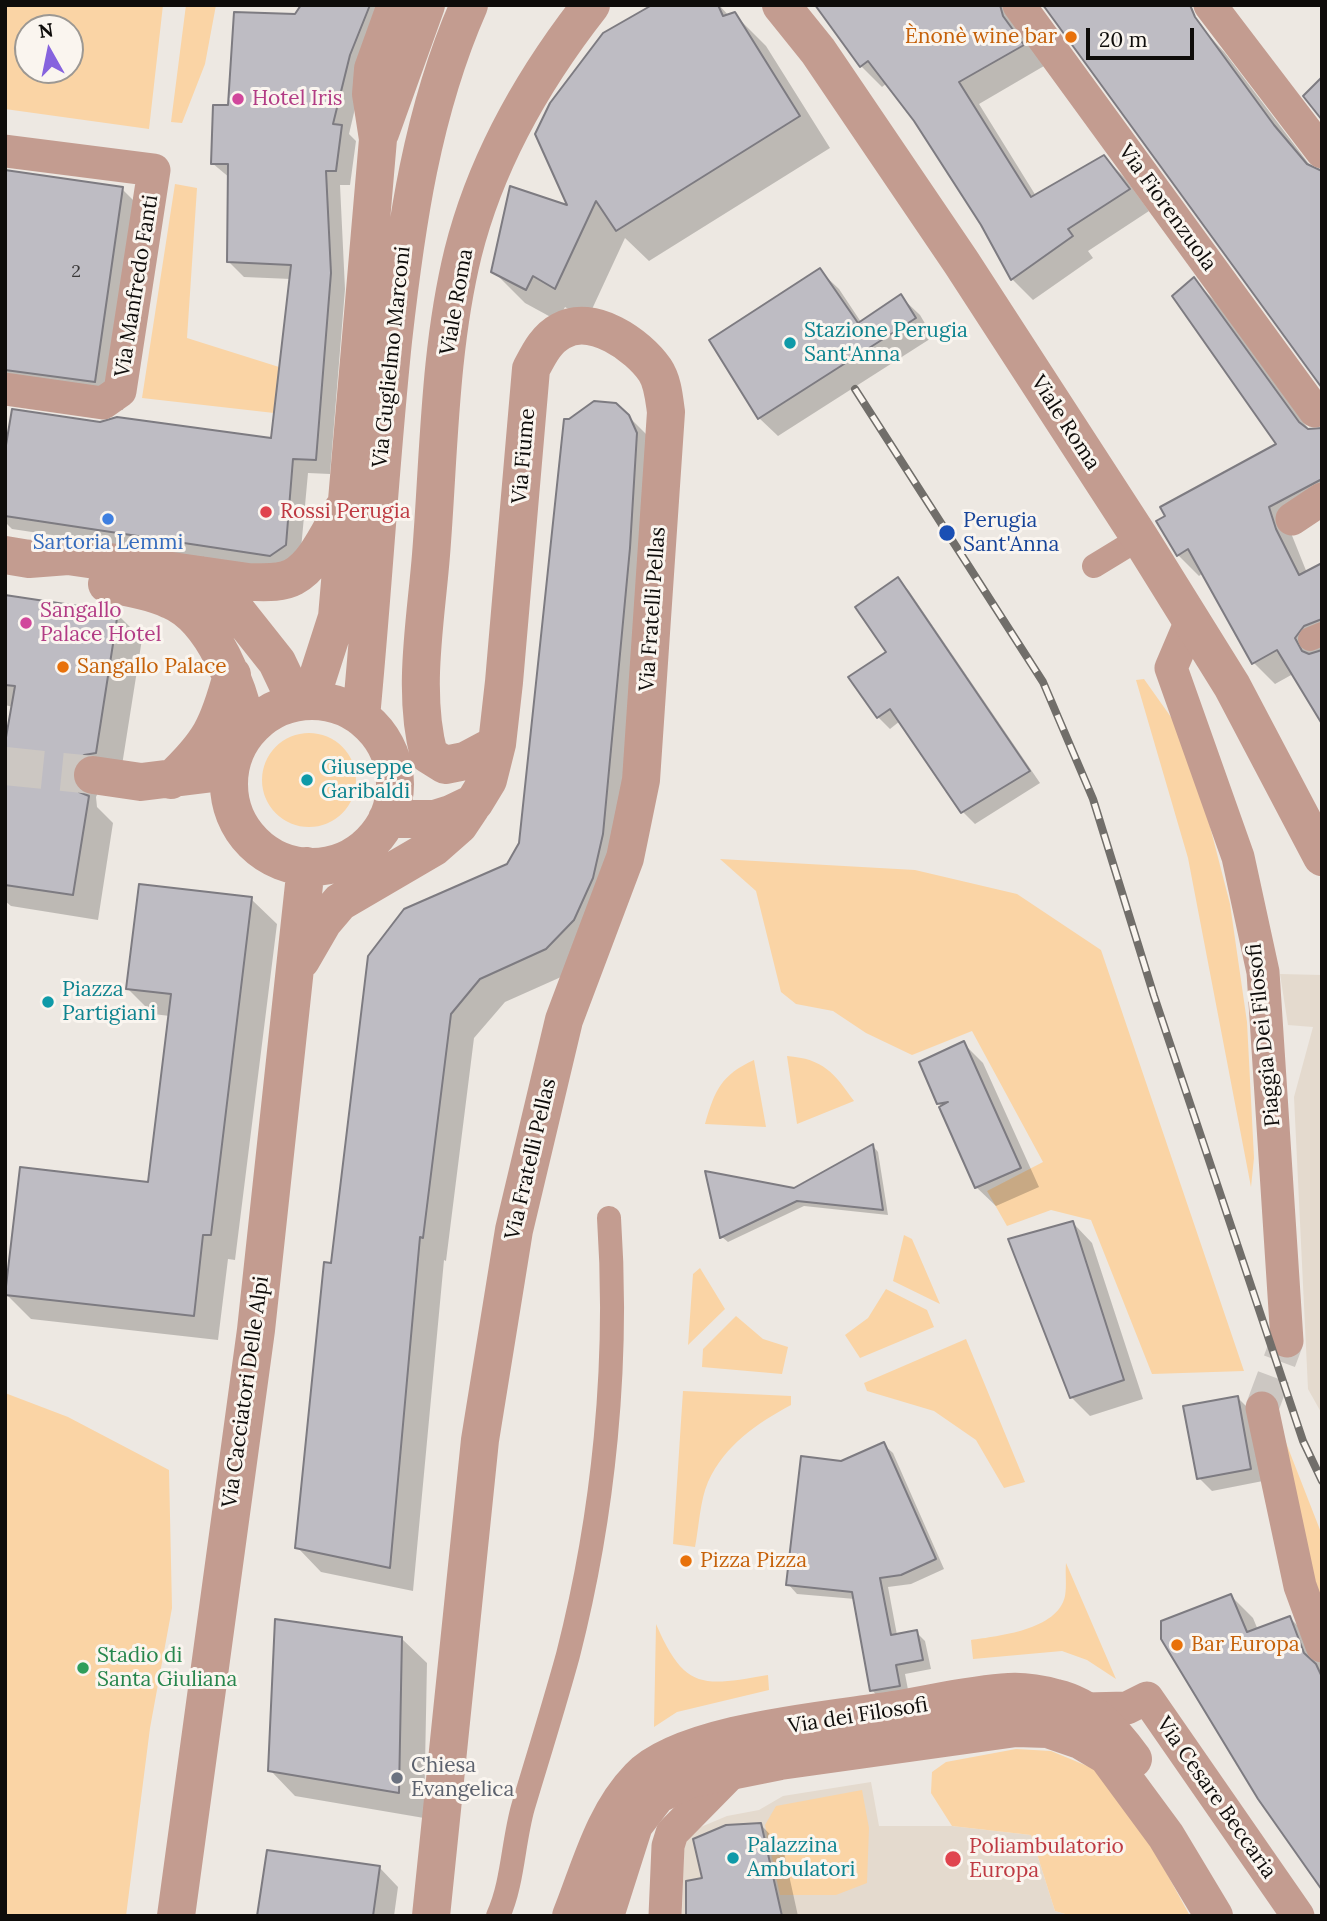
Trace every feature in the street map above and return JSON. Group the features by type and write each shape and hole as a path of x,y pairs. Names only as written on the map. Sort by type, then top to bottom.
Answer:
{"street":[{"name":"Via Guglielmo Marconi","path":"303,702 337,617 350,498 351,440 379,138 372,94 373,69 396,5"},
{"path":"379,138 426,5"},
{"name":"Via Guglielmo Marconi","path":"371,726 383,439 405,230 428,118 450,50 469,5"},
{"name":"Viale Roma","path":"486,776 465,761 445,765 429,755 421,727 425,630 447,345 463,253 492,167 510,125 556,49 591,5"},
{"name":"Viale Roma","path":"781,5 818,51 961,262 1140,538 1232,686 1322,857"},
{"name":"Via Fiorenzuola","path":"1020,5 1315,411"},
{"path":"1210,5 1322,152"},
{"name":"Via Manfredo Fanti","path":"5,151 154,170 120,391 103,403 5,388"},
{"name":"Via Fiume","path":"486,776 531,369 545,344 563,329 601,329 624,340 656,371 664,392 666,412"},
{"name":"Via Fratelli Pellas","path":"431,1916 480,1440 514,1230 564,1020 625,858 641,780 666,412"},
{"name":"Via Guglielmo Marconi","path":"17,557 68,556 223,583 275,582 294,577 316,555 350,498"},
{"path":"1292,519 1322,499"},
{"path":"1094,566 1140,538"},
{"path":"17,557 64,576 129,588 172,600 194,618 208,635"},
{"path":"248,731 232,675 201,620 208,603 223,583 303,702"},
{"name":"Piaggia Dei Filosofi","path":"1191,621 1171,668 1238,857 1263,972 1287,1341"},
{"name":"Viale Roma","path":"371,726 425,630"},
{"path":"156,781 202,751 220,720 232,675"},
{"path":"356,890 369,865 380,830 395,782 391,757 371,726 328,702 303,702 270,713 248,731 236,750 230,771 233,807 250,839 266,853 285,862 306,866 331,865 354,855 380,830 435,819 486,776"},
{"path":"93,775 156,781 230,771"},
{"path":"395,782 440,786 486,776"},
{"path":"295,971 323,922 340,901 434,847 459,825 486,776"},
{"name":"Via Cacciatori Delle Alpi","path":"176,1916 256,1330 306,866"},
{"path":"498,1916 519,1820 568,1654 595,1523 607,1409 613,1273 609,1218"},
{"path":"1262,1408 1300,1586 1322,1646"},
{"name":"Via dei Filosofi","path":"571,1916 610,1816 640,1776 671,1757 706,1744 777,1729 1010,1692 1060,1698 1086,1709 1114,1732 1144,1775 1166,1836"},
{"name":"Via Cesare Beccaria","path":"1086,1709 1127,1709 1147,1698 1298,1916"},
{"name":"Via dei Filosofi","path":"605,1916 634,1825 657,1795 690,1779 735,1769 1016,1728 1048,1729 1080,1740 1107,1756 1166,1836 1214,1916"},
{"path":"665,1916 668,1846 672,1833 735,1769"}],"shaded area":[{"path":"5,5 163,5 149,129 5,109"},
{"path":"186,5 216,5 205,64 182,123 171,122"},
{"path":"175,184 197,188 187,338 279,367 274,413 142,398"},
{"path":"1144,679 1178,727 1206,811 1230,904 1247,1022 1254,1158 1251,1187 1188,858 1136,680"},
{"path":"309,733 327,737 342,747 352,762 356,780 352,798 342,813 327,823 309,827 291,823 276,813 266,798 262,780 266,762 276,747 291,737"},
{"path":"720,859 915,870 1017,894 1101,950 1244,1371 1152,1374 1091,1220 1051,1210 1007,1226 987,1191 1043,1162 972,1031 912,1055 866,1033 833,1011 796,1004 781,992 756,891"},
{"path":"1280,974 1322,975 1322,1414 1308,1389 1294,1097 1313,1027 1288,1025"},
{"path":"787,1056 810,1060 827,1069 854,1101 797,1124"},
{"path":"754,1060 766,1127 705,1124 721,1085 734,1072"},
{"path":"904,1235 912,1239 940,1304 893,1281"},
{"path":"700,1268 725,1309 688,1345 693,1274"},
{"path":"886,1289 927,1310 934,1327 860,1358 845,1335 868,1318"},
{"path":"736,1316 763,1339 788,1347 782,1374 702,1367 703,1349"},
{"path":"966,1339 1025,1482 1004,1488 976,1440 934,1411 867,1391 864,1383"},
{"path":"683,1391 791,1396 791,1405 743,1437 715,1469 703,1497 695,1547 673,1544"},
{"name":"Stadio di Santa Giuliana","path":"5,1393 68,1417 169,1470 172,1608 150,1728 126,1916 5,1916"},
{"path":"1283,1435 1322,1535 1322,1601 1305,1551"},
{"path":"1066,1563 1116,1679 1087,1660 1062,1651 973,1659 971,1640 1026,1629 1051,1617 1065,1596"},
{"path":"656,1624 677,1662 698,1679 727,1681 768,1675 769,1690 677,1712 654,1727"},
{"path":"1016,1749 1051,1751 1097,1770 1144,1832 1190,1916 1072,1916 1055,1911 1031,1835 952,1826 931,1793 932,1772 946,1762"},
{"name":"Poliambulatorio Europa","path":"871,1782 879,1826 952,1826 1031,1835 1055,1911 1072,1916 682,1916 684,1834 727,1816 759,1810 783,1796"},
{"path":"862,1790 869,1828 867,1883 836,1895 780,1895 765,1825 776,1806"}],"building":[{"path":"301,5 370,5 350,55 333,124 342,125 336,171 326,171 331,273 316,460 293,459 286,545 270,556 5,516 5,451 12,409 100,422 117,417 271,438 291,265 227,262 228,164 211,164 213,105 228,105 234,12 295,14"},
{"path":"652,5 718,5 723,16 735,12 800,116 616,231 596,201 555,289 533,276 526,290 491,272 510,186 567,205 535,134 550,103 603,33"},
{"path":"815,5 1000,5 1003,16 1024,45 959,82 1031,197 1104,155 1130,189 1068,229 1073,236 1011,280 981,225 914,121 868,61 860,67"},
{"path":"1043,5 1190,5 1195,17 1274,125 1307,164 1322,171 1322,388"},
{"path":"1322,77 1322,120 1303,96"},
{"path":"5,170 123,187 95,382 5,370"},
{"name":"Stazione Perugia Sant'Anna","path":"820,268 858,323 901,294 916,318 758,419 709,340"},
{"path":"1194,277 1299,422 1308,429 1322,428 1322,479 1269,507 1276,529 1299,575 1322,563 1322,619 1304,626 1295,638 1302,651 1309,654 1322,650 1322,724 1277,650 1252,664 1188,549 1177,556 1156,521 1165,516 1160,507 1276,444 1172,296"},
{"path":"594,401 616,403 629,415 637,433 630,548 603,834 593,878 574,920 546,949 480,979 451,1014 423,1238 420,1237 390,1568 295,1548 324,1262 331,1263 368,956 404,909 507,864 519,843 564,419 569,419"},
{"path":"898,577 1030,771 961,813 890,709 877,718 848,677 886,652 855,607"},
{"path":"5,595 118,612 96,753 84,755 76,761 72,771 73,784 79,792 89,796 73,895 5,885 5,743 15,686 5,685"},
{"path":"139,884 252,897 211,1235 203,1235 194,1316 5,1295 20,1167 148,1182 171,994 126,989"},
{"path":"964,1041 1021,1168 975,1188 939,1107 948,1102 937,1104 919,1062"},
{"path":"873,1144 883,1210 797,1201 720,1238 705,1171 794,1188"},
{"path":"1073,1221 1124,1380 1070,1398 1008,1239"},
{"path":"1238,1396 1251,1469 1197,1479 1183,1406"},
{"path":"884,1442 936,1559 901,1575 880,1578 891,1635 917,1630 923,1660 896,1665 900,1686 870,1691 852,1592 786,1585 801,1456 841,1461"},
{"path":"1231,1594 1247,1632 1290,1616 1304,1653 1316,1664 1322,1677 1322,1890 1258,1799 1161,1639 1161,1621"},
{"path":"275,1619 402,1637 399,1793 268,1771"},
{"name":"Palazzina Ambulatori","path":"761,1823 782,1916 686,1916 686,1881 702,1878 693,1839 726,1825"},
{"path":"267,1850 380,1866 373,1916 257,1916"}],"tunnel":[{"path":"5,766 93,775"},
{"path":"1262,1408 1287,1341"}],"railway":[{"path":"855,389 1043,682 1093,799 1154,996 1303,1441 1322,1481"}],"place":[{"name":"Ènonè wine bar","path":"1071,37"},
{"name":"Hotel Iris","path":"238,99"},
{"name":"Stazione Perugia Sant'Anna","path":"790,343"},
{"name":"Rossi Perugia","path":"266,512"},
{"name":"Sartoria Lemmi","path":"108,519"},
{"name":"Perugia Sant'Anna","path":"947,533"},
{"name":"Sangallo Palace Hotel","path":"26,623"},
{"name":"Sangallo Palace","path":"63,667"},
{"name":"Giuseppe Garibaldi","path":"307,780"},
{"name":"Piazza Partigiani","path":"48,1002"},
{"name":"Pizza Pizza","path":"686,1561"},
{"name":"Bar Europa","path":"1177,1645"},
{"name":"Stadio di Santa Giuliana","path":"83,1668"},
{"name":"Chiesa Evangelica","path":"397,1778"},
{"name":"Palazzina Ambulatori","path":"733,1858"},
{"name":"Poliambulatorio Europa","path":"953,1859"}]}
